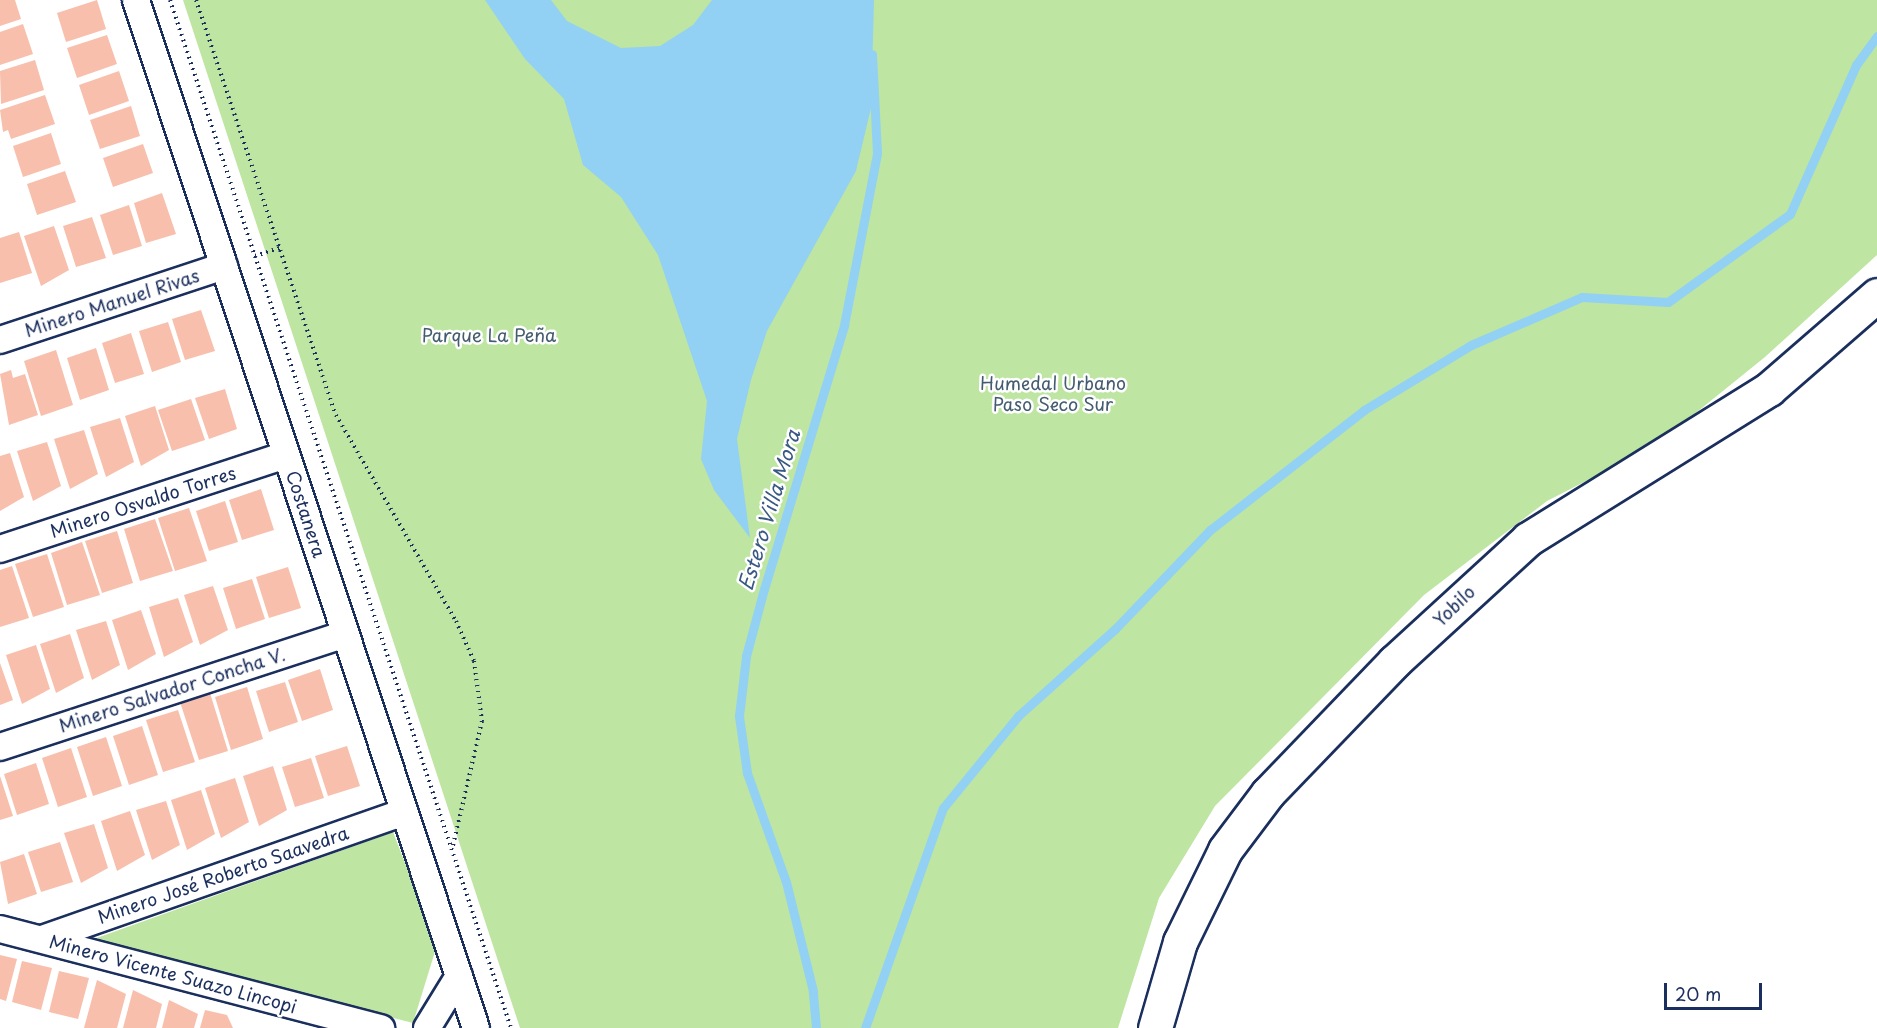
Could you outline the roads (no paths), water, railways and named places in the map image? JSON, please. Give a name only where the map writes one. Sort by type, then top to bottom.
[{"type":"main road","name":"Yobilo","points":[[1155,1028],[1188,921],[1225,850],[1268,793],[1394,662],[1528,539],[1769,389],[1877,295]]},
{"type":"street","name":"Costanera","points":[[136,0],[476,1028]]},
{"type":"street","name":"Minero Manuel Rivas","points":[[0,340],[224,266]]},
{"type":"street","name":"Minero Osvaldo Torres","points":[[0,549],[286,455]]},
{"type":"street","name":"Minero Salvador Concha V.","points":[[0,747],[345,634]]},
{"type":"street","name":"Minero José Roberto Saavedra","points":[[42,939],[404,812]]},
{"type":"street","name":"Minero Vicente Suazo Lincopi","points":[[0,929],[381,1028]]},
{"type":"street","points":[[427,1028],[459,976]]},
{"type":"water","points":[[485,0],[551,0],[567,21],[621,48],[660,46],[693,25],[712,0],[874,0],[871,108],[856,171],[767,331],[751,380],[737,439],[750,538],[714,490],[701,459],[707,401],[658,255],[621,197],[583,165],[564,99],[525,59]]},
{"type":"waterway","points":[[865,1028],[943,808],[1018,716],[1115,629],[1210,530],[1364,410],[1471,345],[1582,297],[1668,302],[1790,214],[1856,65],[1877,36]]},
{"type":"waterway","name":"Estero Villa Mora","points":[[816,1028],[813,991],[786,882],[747,773],[739,716],[746,656],[844,325],[877,153],[872,54]]},
{"type":"park label","name":"Parque La Peña","points":[[489,335]]},
{"type":"park label","name":"Humedal Urbano Paso Seco Sur","points":[[1053,394]]}]
